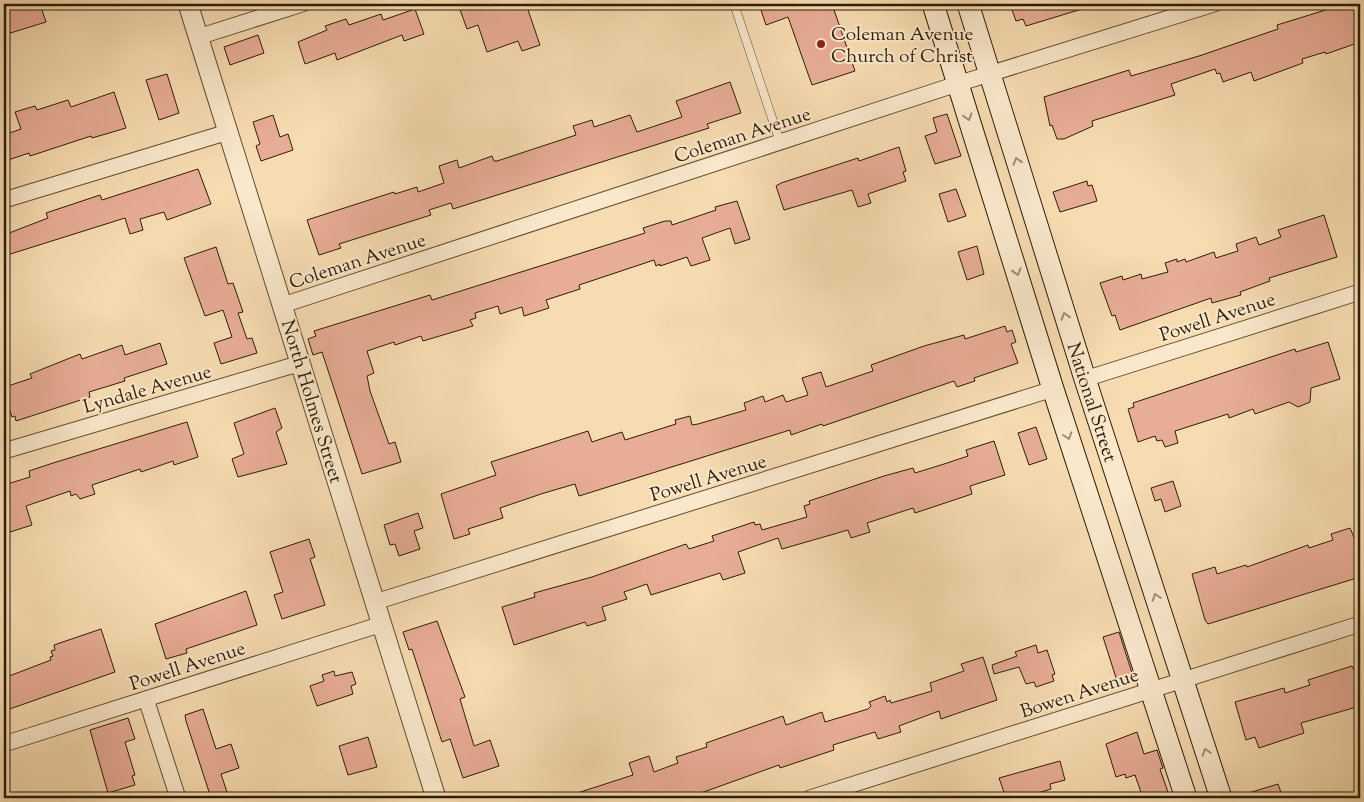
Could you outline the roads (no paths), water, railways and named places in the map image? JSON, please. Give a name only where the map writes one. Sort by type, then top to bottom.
[{"type":"main road","name":"National Street","points":[[933,4],[1053,390],[1186,798]]},
{"type":"main road","name":"National Street","points":[[968,4],[1085,379],[1221,798]]},
{"type":"street","name":"North Holmes Street","points":[[188,4],[436,798]]},
{"type":"street","points":[[198,37],[302,4]]},
{"type":"street","name":"Coleman Avenue","points":[[283,305],[957,84],[1214,4]]},
{"type":"street","points":[[4,200],[228,132]]},
{"type":"street","name":"Powell Avenue","points":[[1085,379],[1360,292]]},
{"type":"street","name":"Lyndale Avenue","points":[[4,451],[301,363]]},
{"type":"street","name":"Powell Avenue","points":[[375,602],[1053,390]]},
{"type":"street","name":"Powell Avenue","points":[[4,744],[382,624]]},
{"type":"street","name":"Bowen Avenue","points":[[810,798],[1360,624]]},
{"type":"street","points":[[146,699],[178,798]]},
{"type":"lane","points":[[734,4],[780,142]]},
{"type":"place","name":"Coleman Avenue Church of Christ","points":[[821,44]]}]
